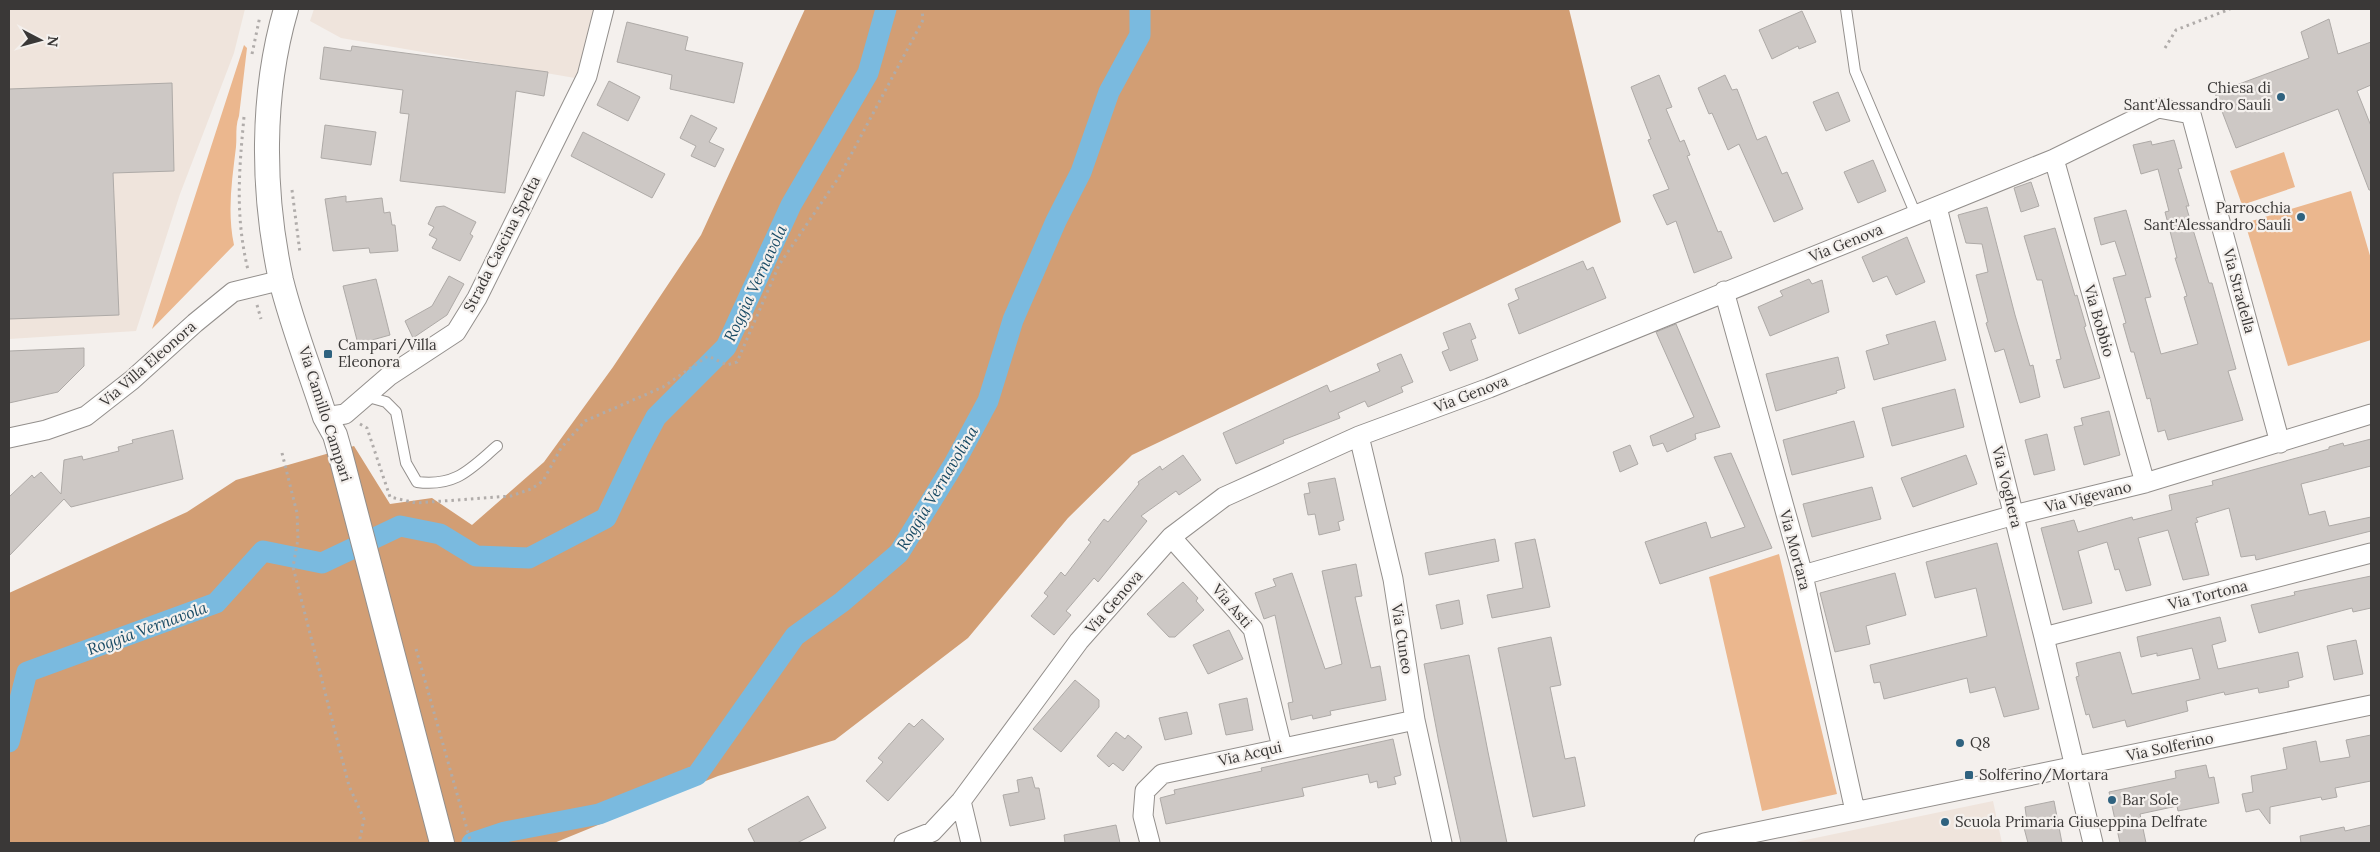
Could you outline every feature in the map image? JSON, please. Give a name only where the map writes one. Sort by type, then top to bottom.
[{"type":"street","name":"Via Camillo Campari","points":[[286,9],[277,41],[268,113],[269,201],[282,280],[335,416],[335,435],[442,843]]},
{"type":"street","name":"Strada Cascina Spelta","points":[[335,416],[365,396],[389,376],[456,332],[477,298],[587,76],[604,9]]},
{"type":"street","name":"Via Genova","points":[[904,843],[932,832],[960,801],[1079,642],[1171,537],[1224,497],[1359,436],[1489,388],[1724,291],[1937,207],[2054,158],[2158,108]]},
{"type":"street","name":"Via Stradella","points":[[2158,108],[2191,114],[2280,443]]},
{"type":"street","name":"Via Bobbio","points":[[2054,158],[2145,482]]},
{"type":"street","name":"Via Voghera","points":[[1937,207],[2076,767],[2093,843]]},
{"type":"street","name":"Via Villa Eleonora","points":[[9,438],[46,430],[86,416],[132,380],[195,322],[233,292],[282,280]]},
{"type":"street","name":"Via Mortara","points":[[1724,291],[1803,575],[1855,811]]},
{"type":"street","name":"Via Vigevano","points":[[1803,575],[2014,515],[2145,482],[2280,443],[2371,414]]},
{"type":"street","name":"Via Cuneo","points":[[1359,436],[1393,579],[1415,720],[1442,843]]},
{"type":"street","name":"Via Asti","points":[[1171,537],[1253,629],[1282,747]]},
{"type":"street","name":"Via Tortona","points":[[2044,637],[2371,554]]},
{"type":"street","name":"Via Solferino","points":[[1704,843],[2371,705]]},
{"type":"street","name":"Via Acqui","points":[[1150,843],[1144,816],[1145,791],[1162,774],[1415,720]]},
{"type":"street","points":[[960,801],[971,843]]},
{"type":"lane","points":[[1846,9],[1854,71],[1916,215]]},
{"type":"lane","points":[[365,396],[386,402],[396,412],[406,463],[417,482],[432,484],[450,481],[464,474],[497,446]]},
{"type":"path","points":[[335,416],[367,428],[390,497],[416,504],[511,496],[531,489],[543,481],[561,448],[585,421],[663,387],[708,356],[727,366],[738,362],[779,266],[843,169],[923,20],[922,9]]},
{"type":"path","points":[[2165,48],[2176,30],[2230,9]]},
{"type":"path","points":[[292,186],[301,260]]},
{"type":"path","points":[[282,453],[297,513],[298,539],[293,567],[349,786],[364,819],[360,843]]},
{"type":"path","points":[[415,646],[470,843]]},
{"type":"shaded area","points":[[9,9],[245,9],[234,53],[180,194],[136,331],[9,339]]},
{"type":"shaded area","points":[[314,9],[594,9],[582,66],[575,78],[341,38],[310,21]]},
{"type":"shaded area","points":[[805,9],[1569,9],[1621,222],[1132,455],[1068,518],[968,638],[835,740],[718,776],[554,843],[9,843],[9,593],[187,512],[236,480],[354,446],[390,504],[432,498],[472,525],[544,462],[613,367],[701,235]]},
{"type":"shaded area","points":[[244,45],[247,48],[231,196],[234,245],[152,329]]},
{"type":"shaded area","points":[[2284,152],[2295,187],[2242,205],[2230,171]]},
{"type":"shaded area","points":[[2351,191],[2371,259],[2371,340],[2288,366],[2245,223]]},
{"type":"shaded area","points":[[1779,554],[1837,794],[1762,811],[1709,577]]},
{"type":"shaded area","name":"Scuola Primaria Giuseppina Delfrate","points":[[1993,801],[2002,843],[1791,843]]},
{"type":"building","points":[[1802,11],[1816,42],[1799,49],[1798,46],[1772,59],[1759,30]]},
{"type":"building","name":"Chiesa di Sant'Alessandro Sauli","points":[[2329,19],[2338,54],[2371,42],[2371,85],[2357,91],[2371,126],[2371,190],[2369,190],[2338,109],[2236,148],[2215,93],[2309,58],[2301,32]]},
{"type":"building","points":[[627,22],[688,37],[685,50],[743,63],[734,103],[670,89],[672,75],[617,62]]},
{"type":"building","points":[[352,46],[548,72],[544,96],[516,91],[505,193],[400,181],[409,114],[400,113],[403,90],[320,79],[324,47],[351,51]]},
{"type":"building","points":[[1659,75],[1672,107],[1666,109],[1680,142],[1684,140],[1690,155],[1687,156],[1718,232],[1721,231],[1732,258],[1694,273],[1676,221],[1667,225],[1653,195],[1669,189],[1648,140],[1651,139],[1631,87]]},
{"type":"building","points":[[1725,75],[1732,90],[1737,89],[1757,140],[1766,136],[1782,174],[1787,172],[1803,209],[1774,222],[1739,144],[1728,150],[1712,113],[1709,114],[1698,88]]},
{"type":"building","points":[[609,81],[640,97],[628,121],[597,105]]},
{"type":"building","points":[[172,83],[174,171],[113,173],[119,315],[9,319],[9,89]]},
{"type":"building","points":[[1838,92],[1850,121],[1826,131],[1813,102]]},
{"type":"building","points":[[691,115],[717,128],[709,142],[724,149],[715,167],[691,156],[696,146],[680,138]]},
{"type":"building","points":[[325,125],[376,132],[371,165],[321,158]]},
{"type":"building","points":[[583,132],[665,174],[652,198],[571,156]]},
{"type":"building","points":[[2174,140],[2182,168],[2178,169],[2189,206],[2186,206],[2209,283],[2212,283],[2236,369],[2228,371],[2243,420],[2168,440],[2165,430],[2158,432],[2150,398],[2147,399],[2134,352],[2131,352],[2123,324],[2126,323],[2113,278],[2126,275],[2115,241],[2101,245],[2094,218],[2126,210],[2151,297],[2145,298],[2161,354],[2198,344],[2184,297],[2187,296],[2175,258],[2177,258],[2165,212],[2169,211],[2158,169],[2141,174],[2133,145],[2151,141],[2152,145]]},
{"type":"building","points":[[1873,160],[1886,191],[1858,203],[1844,172]]},
{"type":"building","points":[[2031,182],[2039,206],[2021,212],[2014,188]]},
{"type":"building","points":[[346,196],[346,202],[382,198],[384,213],[390,212],[392,225],[395,225],[398,251],[370,253],[369,248],[333,251],[325,199]]},
{"type":"building","points":[[444,206],[476,222],[470,234],[473,236],[460,261],[432,248],[437,239],[429,235],[434,227],[428,224],[436,207]]},
{"type":"building","points":[[1987,207],[2015,315],[2030,366],[2033,365],[2040,397],[2020,403],[2004,349],[1995,352],[1986,323],[1988,322],[1976,275],[1988,272],[1982,244],[1966,243],[1958,215]]},
{"type":"building","points":[[2055,228],[2075,296],[2077,295],[2086,326],[2084,327],[2100,378],[2064,388],[2056,360],[2061,359],[2042,280],[2037,280],[2024,236]]},
{"type":"building","points":[[1907,237],[1925,282],[1896,295],[1887,276],[1873,282],[1862,257]]},
{"type":"building","points":[[1583,261],[1587,270],[1593,267],[1606,298],[1519,334],[1508,304],[1519,299],[1515,289]]},
{"type":"building","points":[[449,276],[464,284],[447,315],[413,338],[405,321],[432,306]]},
{"type":"building","points":[[376,279],[390,335],[358,344],[343,286]]},
{"type":"building","points":[[1809,279],[1812,284],[1822,280],[1829,312],[1770,336],[1758,307],[1783,296],[1780,291]]},
{"type":"building","points":[[1935,321],[1946,360],[1874,380],[1866,351],[1889,344],[1886,335]]},
{"type":"building","points":[[1470,323],[1476,338],[1471,340],[1478,360],[1450,371],[1442,352],[1449,349],[1443,333]]},
{"type":"building","points":[[1676,324],[1720,427],[1695,434],[1696,439],[1667,452],[1663,443],[1653,446],[1650,436],[1694,417],[1656,332]]},
{"type":"building","points":[[84,348],[84,366],[58,392],[9,403],[9,351]]},
{"type":"building","points":[[1401,354],[1413,382],[1401,387],[1403,392],[1368,407],[1365,401],[1338,413],[1340,418],[1283,440],[1284,443],[1236,464],[1223,433],[1327,385],[1330,392],[1380,371],[1377,364]]},
{"type":"building","points":[[1838,357],[1845,388],[1836,391],[1837,393],[1776,411],[1766,374]]},
{"type":"building","points":[[1955,389],[1964,427],[1892,446],[1882,408]]},
{"type":"building","points":[[2109,411],[2120,455],[2084,465],[2074,427],[2083,425],[2081,418]]},
{"type":"building","points":[[1854,421],[1864,457],[1792,475],[1783,440]]},
{"type":"building","points":[[173,430],[183,479],[71,507],[64,499],[9,556],[9,497],[32,475],[34,478],[41,472],[61,494],[64,460],[82,456],[83,460],[119,451],[118,447],[133,443],[132,440]]},
{"type":"building","points":[[2047,434],[2055,470],[2034,475],[2025,440]]},
{"type":"building","points":[[2371,439],[2371,466],[2301,484],[2309,515],[2325,511],[2329,526],[2371,517],[2371,531],[2256,560],[2255,555],[2241,557],[2229,508],[2196,518],[2198,522],[2195,523],[2209,575],[2183,580],[2168,530],[2138,538],[2151,585],[2126,591],[2119,569],[2115,570],[2107,542],[2078,551],[2092,603],[2063,610],[2041,528],[2074,520],[2078,532],[2132,517],[2133,520],[2172,510],[2169,495],[2213,485],[2212,481],[2329,449],[2329,447],[2343,443],[2344,446]]},
{"type":"building","points":[[1630,445],[1638,464],[1620,472],[1613,452]]},
{"type":"building","points":[[1731,453],[1772,548],[1660,584],[1645,542],[1706,522],[1711,538],[1745,527],[1714,457]]},
{"type":"building","points":[[1183,455],[1201,480],[1179,495],[1176,491],[1141,516],[1147,521],[1098,582],[1094,578],[1066,611],[1071,615],[1054,635],[1031,616],[1048,596],[1044,593],[1061,572],[1065,576],[1091,542],[1088,540],[1104,519],[1108,522],[1139,484],[1138,482],[1160,466],[1162,470]]},
{"type":"building","points":[[1966,455],[1977,484],[1913,507],[1901,478]]},
{"type":"building","points":[[1335,478],[1344,520],[1338,522],[1340,530],[1319,535],[1315,514],[1308,515],[1304,494],[1310,493],[1308,483]]},
{"type":"building","points":[[1872,487],[1881,519],[1812,537],[1803,504]]},
{"type":"building","points":[[1495,539],[1499,561],[1429,575],[1425,553]]},
{"type":"building","points":[[1535,539],[1550,607],[1492,618],[1487,595],[1523,588],[1515,543]]},
{"type":"building","points":[[1997,543],[2039,709],[2004,717],[1995,687],[1970,693],[1967,678],[1884,699],[1880,682],[1874,683],[1870,665],[1987,636],[1976,588],[1935,598],[1926,562]]},
{"type":"building","points":[[1356,564],[1362,596],[1355,597],[1371,668],[1380,666],[1386,700],[1330,711],[1331,715],[1313,719],[1312,715],[1291,720],[1288,703],[1293,702],[1275,615],[1264,619],[1255,593],[1276,586],[1273,579],[1292,573],[1325,669],[1342,664],[1322,571]]},
{"type":"building","points":[[1895,573],[1906,615],[1866,626],[1870,644],[1835,652],[1820,593]]},
{"type":"building","points":[[2371,576],[2371,608],[2353,612],[2352,608],[2259,633],[2251,605],[2295,595],[2294,592]]},
{"type":"building","points":[[1183,582],[1198,598],[1196,601],[1204,610],[1175,637],[1169,637],[1147,614]]},
{"type":"building","points":[[1459,600],[1463,624],[1441,629],[1436,605]]},
{"type":"building","points":[[2220,617],[2226,641],[2212,645],[2218,669],[2298,652],[2303,677],[2288,681],[2289,687],[2259,693],[2258,688],[2225,695],[2224,692],[2186,701],[2188,711],[2127,727],[2125,720],[2093,728],[2089,714],[2086,715],[2082,700],[2076,677],[2079,676],[2076,663],[2120,652],[2132,694],[2200,679],[2192,648],[2157,656],[2157,653],[2141,657],[2137,637]]},
{"type":"building","points":[[1229,630],[1243,659],[1208,674],[1193,645]]},
{"type":"building","points":[[1551,637],[1561,685],[1550,687],[1565,759],[1575,757],[1585,806],[1533,817],[1498,648]]},
{"type":"building","points":[[2356,640],[2363,674],[2334,680],[2327,646]]},
{"type":"building","points":[[1469,655],[1507,843],[1461,843],[1439,743],[1424,664]]},
{"type":"building","points":[[1075,680],[1099,700],[1099,707],[1061,752],[1033,729]]},
{"type":"building","points":[[1247,698],[1253,730],[1226,735],[1219,704]]},
{"type":"building","points":[[1187,712],[1192,734],[1165,740],[1159,718]]},
{"type":"building","points":[[922,719],[944,739],[888,801],[866,781],[883,762],[878,758],[909,723],[914,727]]},
{"type":"building","points":[[1116,732],[1125,739],[1128,735],[1142,747],[1123,771],[1113,763],[1109,767],[1097,756]]},
{"type":"building","points":[[2371,735],[2371,781],[2335,788],[2337,797],[2322,800],[2321,797],[2270,807],[2270,824],[2259,809],[2246,812],[2242,794],[2253,792],[2251,776],[2287,769],[2283,748],[2316,741],[2320,762],[2350,757],[2346,740]]},
{"type":"building","points":[[1393,739],[1401,775],[1394,777],[1396,784],[1378,788],[1377,781],[1370,783],[1368,774],[1302,788],[1304,796],[1166,824],[1160,798],[1175,794],[1174,790],[1262,771],[1261,768]]},
{"type":"building","points":[[2206,765],[2209,778],[2214,777],[2219,803],[2178,811],[2177,806],[2140,814],[2146,843],[2120,843],[2109,792],[2176,778],[2175,771]]},
{"type":"building","points":[[1032,777],[1035,788],[1039,788],[1045,819],[1010,826],[1003,795],[1019,792],[1017,780]]},
{"type":"building","points":[[808,796],[826,828],[797,843],[755,843],[748,829]]},
{"type":"building","points":[[2054,801],[2062,843],[2028,843],[2023,824],[2027,822],[2025,807]]},
{"type":"building","points":[[1116,825],[1120,843],[1065,843],[1064,835]]},
{"type":"building","points":[[2371,825],[2371,843],[2301,843],[2300,836],[2344,827],[2345,831]]},
{"type":"waterway","name":"Roggia Vernavola","points":[[9,742],[27,672],[216,603],[263,551],[322,563],[400,526],[440,534],[476,556],[529,558],[606,518],[656,417],[726,347],[791,205],[868,73],[886,9]]},
{"type":"waterway","name":"Roggia Vernavolina","points":[[472,843],[505,832],[599,814],[697,775],[795,636],[842,602],[899,553],[954,464],[988,401],[1013,320],[1056,221],[1081,172],[1109,92],[1140,35],[1140,9]]},
{"type":"place","name":"Chiesa di Sant'Alessandro Sauli","points":[[2281,97]]},
{"type":"place","name":"Parrocchia Sant'Alessandro Sauli","points":[[2301,217]]},
{"type":"place","name":"Campari/Villa Eleonora","points":[[328,354]]},
{"type":"place","name":"Q8","points":[[1960,743]]},
{"type":"place","name":"Solferino/Mortara","points":[[1969,775]]},
{"type":"place","name":"Bar Sole","points":[[2112,800]]},
{"type":"place","name":"Scuola Primaria Giuseppina Delfrate","points":[[1945,822]]}]
